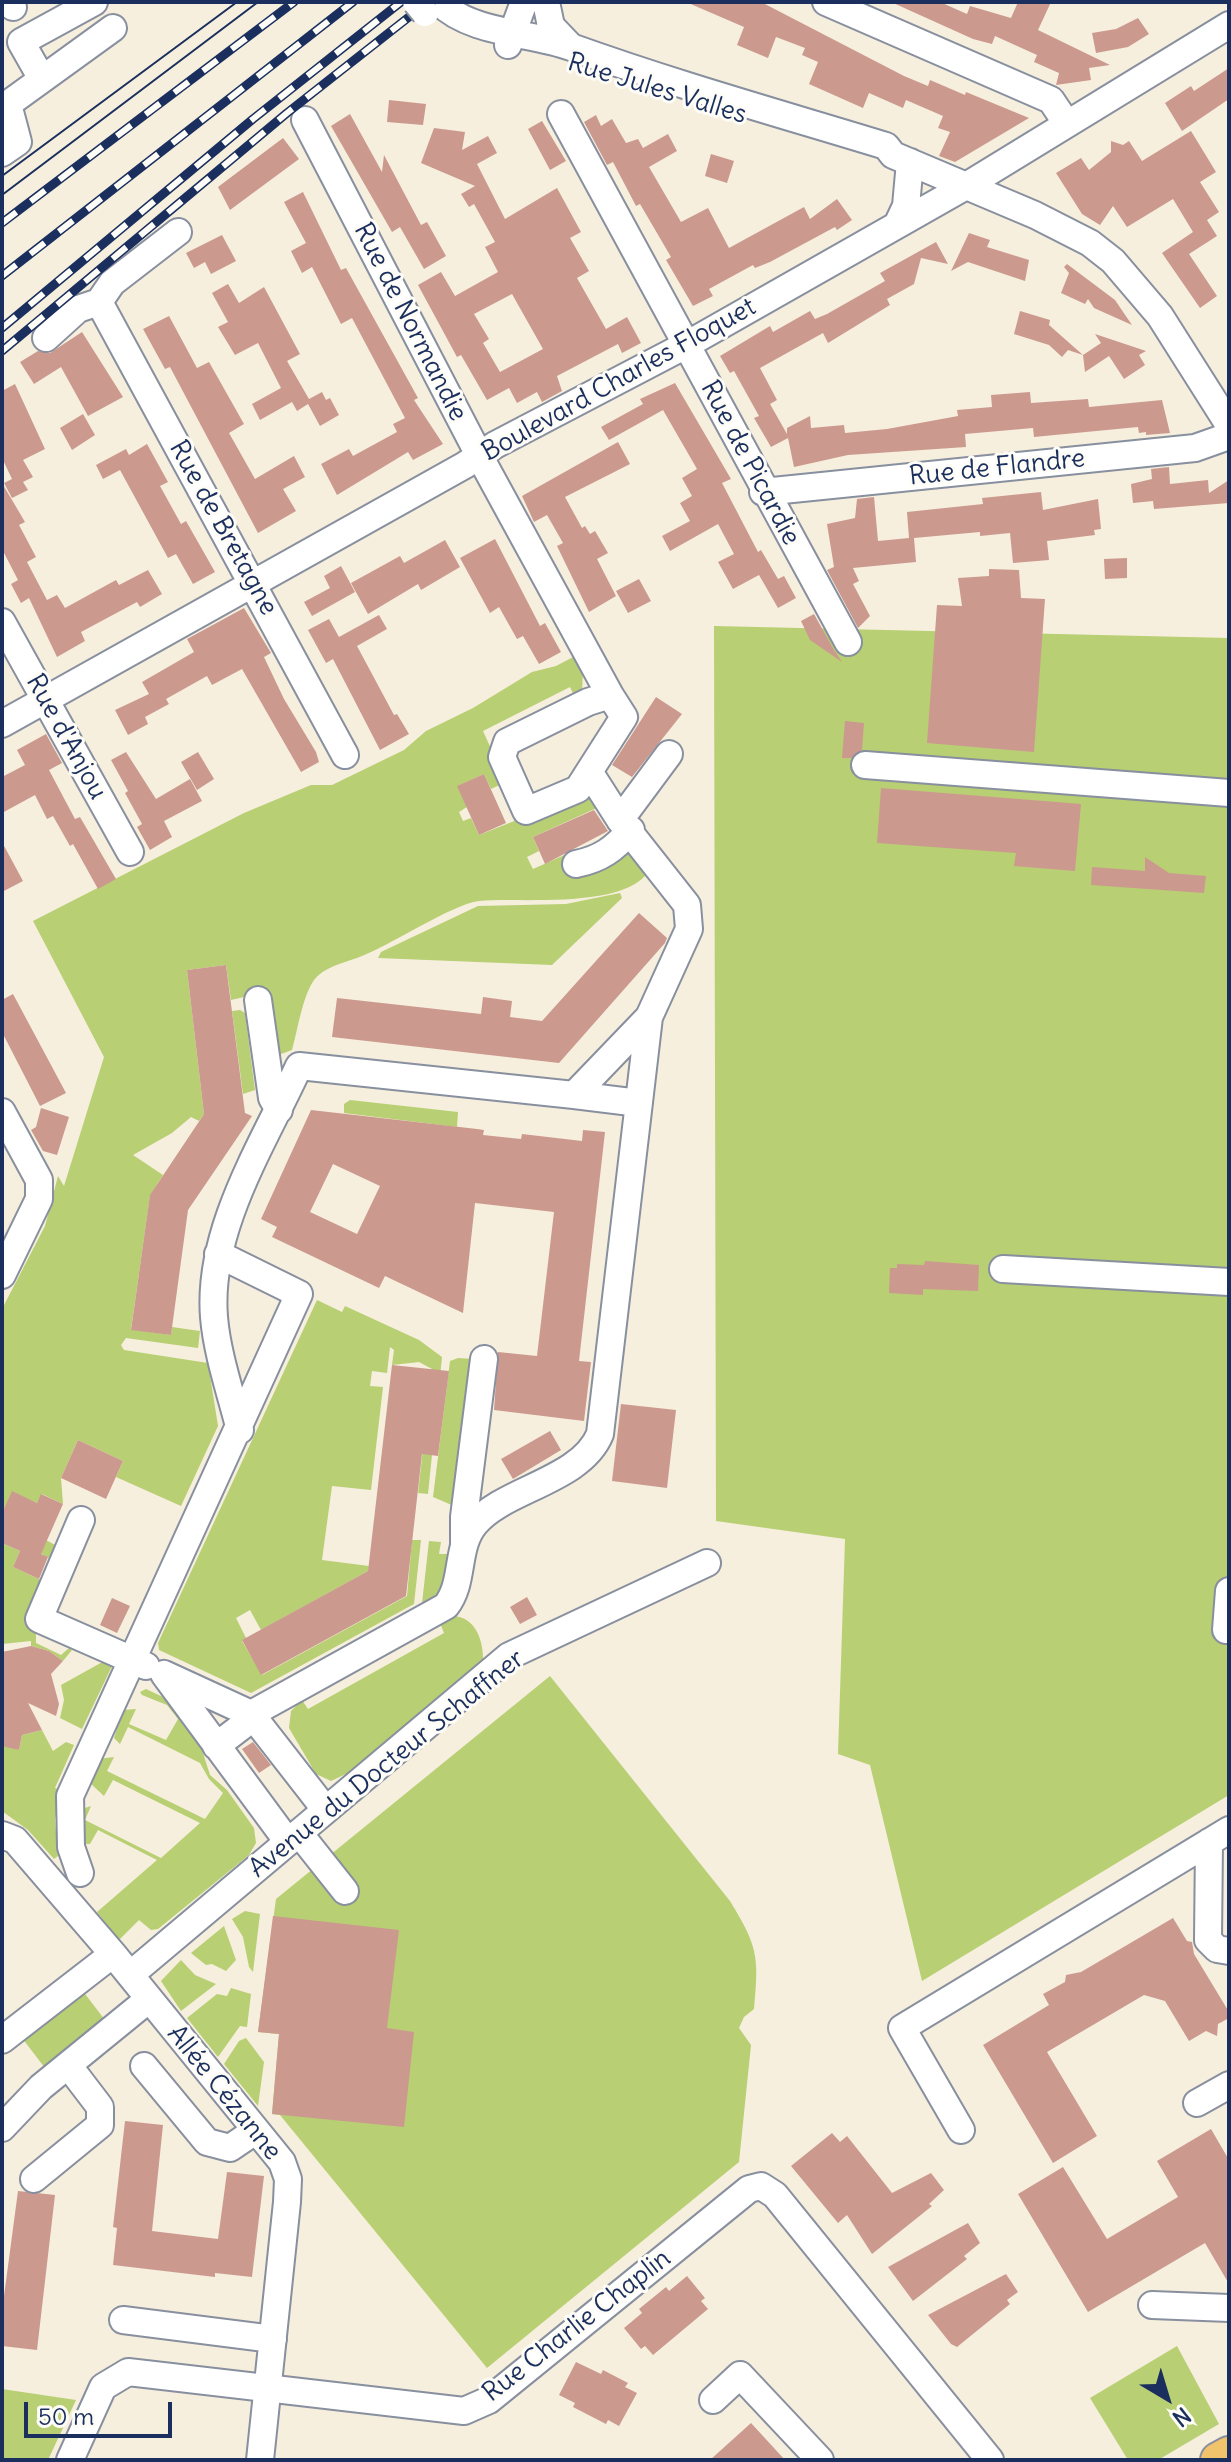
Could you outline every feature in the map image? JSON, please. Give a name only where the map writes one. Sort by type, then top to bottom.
[{"type":"main road","points":[[1218,2460],[1229,2454]]},
{"type":"street","points":[[42,79],[21,42],[94,2]]},
{"type":"street","points":[[510,39],[524,2]]},
{"type":"street","points":[[546,2],[551,26],[571,47]]},
{"type":"street","points":[[826,2],[1051,100],[1067,124]]},
{"type":"street","name":"Rue Jules Valles","points":[[430,5],[452,30],[571,47],[886,146],[902,158],[1090,243],[1113,261],[1160,316],[1229,425]]},
{"type":"street","name":"Boulevard Charles Floquet","points":[[2,724],[252,581],[480,457],[495,445],[688,344],[966,186],[1229,25]]},
{"type":"street","points":[[2,153],[18,142],[8,104],[113,28]]},
{"type":"street","name":"Rue Jules Valles","points":[[510,39],[882,155],[902,158]]},
{"type":"street","name":"Rue de Picardie","points":[[561,114],[688,344],[763,492],[848,642]]},
{"type":"street","name":"Rue de Normandie","points":[[305,120],[480,457],[624,717],[590,773]]},
{"type":"street","points":[[898,223],[906,206],[902,158]]},
{"type":"street","points":[[46,338],[78,309],[99,302],[112,283],[178,232]]},
{"type":"street","name":"Rue de Bretagne","points":[[99,302],[345,755]]},
{"type":"street","name":"Rue de Flandre","points":[[763,492],[1195,448],[1229,436]]},
{"type":"street","name":"Rue d'Anjou","points":[[2,622],[130,852]]},
{"type":"street","points":[[464,1547],[475,1524],[483,1517],[583,1459],[600,1434],[649,1017],[689,929],[687,905],[625,825],[590,773],[578,789],[526,811],[502,757],[507,742],[588,702],[610,695]]},
{"type":"street","points":[[576,864],[596,860],[614,849],[625,825],[669,754]]},
{"type":"street","points":[[865,765],[1229,793]]},
{"type":"street","points":[[258,1000],[272,1098],[279,1110]]},
{"type":"street","points":[[574,1095],[649,1017]]},
{"type":"street","points":[[240,1430],[214,1317],[218,1254],[229,1219],[299,1066],[639,1103]]},
{"type":"street","points":[[2,1112],[39,1180],[39,1199],[2,1275]]},
{"type":"street","points":[[80,1873],[71,1847],[70,1796],[240,1430],[299,1294],[218,1254]]},
{"type":"street","points":[[1003,1269],[1229,1282]]},
{"type":"street","points":[[216,1746],[241,1727],[251,1714],[446,1606],[457,1590],[464,1547],[464,1517],[484,1359]]},
{"type":"street","points":[[81,1520],[39,1619],[251,1714],[325,1809]]},
{"type":"street","name":"Avenue du Docteur Schaffner","points":[[130,1975],[509,1656],[707,1563]]},
{"type":"street","points":[[1229,1591],[1226,1630],[1229,1630]]},
{"type":"street","points":[[164,1674],[216,1746],[293,1837],[345,1891]]},
{"type":"street","name":"Allée Cézanne","points":[[2,1835],[15,1840],[113,1954],[282,2162],[288,2179],[260,2460]]},
{"type":"street","points":[[1219,1836],[1218,1911],[1208,1940],[1217,1949],[1229,1951]]},
{"type":"street","points":[[961,2130],[902,2028],[1219,1836]]},
{"type":"street","points":[[2,2040],[113,1954]]},
{"type":"street","points":[[2,2128],[68,2065],[149,1999]]},
{"type":"street","points":[[34,2179],[100,2125],[100,2107],[68,2065]]},
{"type":"street","points":[[144,2066],[207,2142],[230,2148],[255,2131]]},
{"type":"street","points":[[1197,2103],[1229,2085]]},
{"type":"street","name":"Rue Charlie Chaplin","points":[[70,2460],[103,2387],[128,2372],[464,2411],[489,2400],[749,2189],[761,2186],[785,2207],[990,2460]]},
{"type":"street","points":[[1152,2305],[1229,2308]]},
{"type":"street","points":[[123,2320],[273,2339]]},
{"type":"street","points":[[713,2400],[740,2375],[820,2460]]},
{"type":"green space","points":[[714,626],[1229,638],[1229,1795],[922,1981],[870,1765],[838,1754],[845,1539],[716,1521]]},
{"type":"green space","points":[[577,655],[583,668],[582,694],[576,700],[570,687],[483,731],[506,782],[491,789],[484,774],[458,786],[467,807],[459,812],[463,821],[471,818],[479,835],[590,791],[614,832],[611,834],[599,807],[533,837],[539,851],[527,857],[533,869],[569,853],[583,873],[626,848],[649,871],[636,883],[595,897],[467,904],[370,953],[328,969],[310,987],[292,1050],[273,1057],[266,992],[231,1000],[226,965],[187,970],[204,1114],[199,1121],[191,1117],[172,1133],[133,1155],[163,1175],[150,1196],[131,1329],[171,1335],[172,1327],[200,1331],[198,1348],[126,1338],[121,1345],[124,1350],[208,1363],[218,1426],[181,1506],[116,1477],[123,1461],[78,1440],[61,1478],[63,1504],[42,1494],[37,1503],[12,1492],[2,1513],[2,1309],[45,1226],[58,1176],[64,1186],[104,1057],[33,921],[244,813],[311,785],[332,785],[404,750],[426,731],[473,708],[532,672],[556,666]]},
{"type":"green space","points":[[620,893],[622,898],[552,965],[378,958],[381,952],[478,906],[566,904]]},
{"type":"green space","points":[[232,1011],[245,1013],[255,1090],[243,1094]]},
{"type":"green space","points":[[350,1100],[458,1112],[457,1127],[344,1113],[344,1104]]},
{"type":"green space","points":[[317,1300],[342,1312],[345,1306],[419,1340],[442,1357],[428,1494],[418,1493],[432,1369],[419,1362],[392,1365],[394,1350],[390,1347],[387,1373],[372,1371],[370,1386],[383,1387],[371,1490],[332,1486],[322,1560],[369,1566],[368,1571],[261,1630],[250,1610],[236,1618],[246,1638],[242,1641],[262,1675],[407,1596],[412,1540],[421,1540],[414,1604],[251,1693],[159,1650],[158,1643]]},
{"type":"green space","points":[[474,1359],[454,1506],[433,1497],[450,1361]]},
{"type":"green space","points":[[42,1538],[61,1548],[27,1616],[28,1629],[36,1631],[36,1643],[61,1655],[69,1648],[72,1650],[63,1661],[49,1651],[31,1646],[31,1641],[2,1644],[2,1543],[20,1551],[13,1567],[41,1580],[51,1559],[36,1551]]},
{"type":"green space","points":[[429,1541],[441,1542],[439,1554],[452,1554],[446,1589],[421,1612]]},
{"type":"green space","points":[[452,1616],[473,1625],[482,1646],[483,1662],[354,1776],[350,1772],[331,1781],[316,1774],[289,1728],[291,1711],[302,1700],[308,1709],[444,1633],[440,1623]]},
{"type":"green space","points":[[106,1660],[114,1662],[82,1729],[60,1718],[64,1700],[61,1685]]},
{"type":"green space","points":[[550,1676],[730,1901],[739,1917],[751,1941],[756,1964],[754,2009],[744,2017],[739,2028],[751,2045],[739,2162],[487,2368],[280,2115],[272,2114],[279,2034],[258,2032],[276,1899]]},
{"type":"green space","points":[[146,1689],[165,1698],[202,1750],[210,1775],[227,1790],[254,1828],[256,1843],[249,1855],[158,1929],[151,1930],[139,1920],[119,1940],[97,1912],[157,1860],[98,1830],[90,1844],[82,1844],[79,1810],[91,1806],[85,1820],[161,1858],[200,1823],[113,1780],[104,1796],[90,1783],[98,1759],[114,1757],[107,1771],[205,1819],[223,1793],[209,1779],[200,1763],[128,1727],[120,1744],[114,1738],[123,1710],[136,1709],[129,1724],[166,1740],[178,1719],[167,1705],[142,1695],[140,1692]]},
{"type":"green space","points":[[42,1730],[53,1751],[66,1742],[74,1745],[55,1788],[60,1790],[55,1820],[58,1856],[54,1859],[28,1830],[2,1811],[2,1744],[19,1750],[22,1735]]},
{"type":"green space","points":[[245,1911],[260,1914],[253,1972],[249,1967],[243,1937],[232,1919]]},
{"type":"green space","points":[[224,1926],[236,1960],[226,1971],[212,1964],[206,1965],[191,1953]]},
{"type":"green space","points":[[181,1960],[195,1975],[216,1984],[181,2011],[161,1981]]},
{"type":"green space","points":[[231,1988],[251,1994],[247,2027],[240,2026],[218,2057],[187,2018],[217,1994],[227,1996]]},
{"type":"green space","points":[[82,1990],[105,2020],[45,2068],[22,2038]]},
{"type":"green space","points":[[246,2038],[264,2062],[258,2106],[224,2064],[239,2041]]},
{"type":"green space","points":[[1177,2346],[1219,2424],[1158,2460],[1128,2460],[1090,2398]]},
{"type":"green space","points":[[2,2389],[76,2400],[48,2460],[2,2460]]},
{"type":"building","points":[[686,2],[761,2],[904,76],[928,86],[930,80],[965,95],[966,92],[1029,118],[955,162],[939,156],[950,132],[938,128],[943,116],[906,100],[903,108],[869,93],[863,108],[809,84],[818,62],[802,55],[805,48],[776,37],[768,58],[737,45],[744,27]]},
{"type":"building","points":[[891,2],[940,2],[967,14],[970,6],[1011,18],[1018,2],[1051,2],[1038,30],[1110,65],[1089,68],[1091,80],[1056,85],[1059,73],[1034,62],[1037,55],[995,36],[992,44],[973,39]]},
{"type":"building","points":[[1138,18],[1149,34],[1128,47],[1096,53],[1092,33],[1116,29]]},
{"type":"building","points":[[1229,68],[1229,99],[1182,131],[1165,103],[1191,86],[1194,91]]},
{"type":"building","points":[[389,100],[426,104],[423,125],[387,122]]},
{"type":"building","points":[[350,114],[382,172],[384,155],[421,225],[427,222],[446,256],[424,269],[400,227],[392,232],[331,126]]},
{"type":"building","points":[[596,115],[601,126],[612,119],[626,143],[638,139],[643,148],[668,134],[677,151],[649,167],[681,222],[708,208],[729,248],[804,207],[810,219],[837,199],[852,220],[770,262],[755,268],[753,265],[709,289],[713,296],[693,306],[666,260],[671,257],[640,204],[636,206],[613,162],[607,165],[584,122]]},
{"type":"building","points":[[542,121],[566,161],[550,170],[528,129]]},
{"type":"building","points":[[434,128],[465,132],[462,150],[488,136],[497,153],[477,164],[505,219],[557,188],[581,232],[570,238],[589,271],[577,278],[606,329],[627,317],[641,343],[622,353],[618,344],[557,376],[562,391],[542,402],[537,392],[517,403],[509,388],[487,400],[461,355],[457,357],[418,285],[441,272],[455,296],[498,272],[485,247],[495,242],[474,204],[469,207],[461,194],[475,186],[421,163]],"holes":[[[512,294],[543,349],[500,372],[483,343],[489,339],[474,314]]]},
{"type":"building","points":[[1191,131],[1216,172],[1200,182],[1219,212],[1207,220],[1217,236],[1189,254],[1217,296],[1200,308],[1162,253],[1193,232],[1173,199],[1127,227],[1113,206],[1100,225],[1082,214],[1056,173],[1081,158],[1089,170],[1111,152],[1111,141],[1123,145],[1129,141],[1142,161]]},
{"type":"building","points":[[283,138],[299,159],[230,210],[218,187]]},
{"type":"building","points":[[711,154],[734,161],[727,183],[705,176]]},
{"type":"building","points":[[303,192],[341,270],[346,268],[418,398],[414,400],[443,444],[413,460],[408,452],[337,495],[321,464],[349,449],[353,456],[397,432],[393,424],[405,418],[352,318],[341,324],[312,267],[302,273],[291,251],[306,243],[284,202]]},
{"type":"building","points":[[969,233],[990,240],[987,247],[1029,260],[1025,281],[968,262],[951,271]]},
{"type":"building","points":[[222,235],[236,261],[211,274],[205,262],[194,268],[186,253]]},
{"type":"building","points":[[936,242],[948,264],[921,258],[914,284],[887,299],[890,305],[828,343],[823,333],[760,368],[777,400],[770,404],[787,434],[787,428],[810,416],[811,428],[844,425],[845,433],[887,429],[958,416],[957,410],[992,407],[991,395],[1030,392],[1031,403],[1088,399],[1089,407],[1162,400],[1170,433],[1146,435],[1146,432],[1139,433],[1138,427],[1034,437],[1033,428],[965,434],[966,447],[848,455],[794,467],[788,438],[771,447],[754,418],[759,416],[734,371],[730,373],[720,356],[770,326],[773,332],[810,311],[815,319],[827,314],[885,281],[880,273]]},
{"type":"building","points":[[1067,264],[1115,300],[1132,325],[1094,308],[1088,299],[1085,304],[1061,293],[1069,273],[1064,267]]},
{"type":"building","points":[[228,284],[239,303],[264,287],[300,354],[287,361],[309,399],[322,392],[326,400],[330,398],[339,415],[320,426],[308,404],[297,411],[292,402],[260,420],[252,404],[281,388],[258,343],[235,355],[218,327],[228,322],[212,293]]},
{"type":"building","points":[[1020,311],[1050,320],[1049,325],[1083,355],[1068,350],[1062,357],[1049,345],[1014,334]]},
{"type":"building","points":[[169,316],[197,368],[209,362],[244,424],[229,433],[255,479],[294,456],[305,477],[283,489],[296,511],[258,533],[170,367],[165,369],[143,329]]},
{"type":"building","points":[[82,332],[123,397],[88,416],[61,367],[34,384],[20,362],[38,351],[50,353]]},
{"type":"building","points":[[1095,334],[1146,351],[1139,355],[1145,365],[1124,379],[1109,356],[1085,372],[1083,355],[1101,343]]},
{"type":"building","points":[[675,383],[731,479],[722,483],[758,552],[761,550],[778,579],[784,576],[796,598],[778,608],[759,575],[733,589],[718,562],[734,554],[718,524],[670,551],[662,536],[690,521],[680,503],[692,496],[682,478],[697,469],[663,410],[609,440],[601,427],[643,404],[640,399]]},
{"type":"building","points":[[15,384],[45,449],[23,460],[33,477],[23,482],[28,490],[12,498],[4,483],[12,479],[2,458],[2,391]]},
{"type":"building","points":[[83,414],[95,435],[72,450],[60,428]]},
{"type":"building","points":[[618,442],[630,464],[565,497],[582,528],[585,526],[590,534],[595,531],[608,553],[597,559],[616,596],[589,612],[557,546],[563,543],[547,515],[534,522],[522,496]]},
{"type":"building","points":[[147,444],[168,482],[160,486],[181,524],[186,521],[215,572],[193,584],[176,554],[168,558],[120,470],[103,479],[96,465],[126,449],[129,455]]},
{"type":"building","points":[[1169,467],[1170,484],[1208,480],[1209,493],[1229,480],[1229,503],[1154,509],[1153,501],[1133,503],[1131,484],[1152,479],[1151,469]]},
{"type":"building","points":[[2,483],[25,522],[19,525],[36,557],[27,562],[47,600],[57,595],[65,608],[116,580],[119,585],[148,570],[162,594],[140,607],[137,602],[81,632],[85,641],[57,657],[29,598],[21,603],[11,584],[18,580],[2,549]]},
{"type":"building","points":[[1041,492],[1043,510],[1098,499],[1101,529],[1094,530],[1095,535],[1047,541],[1049,560],[1013,563],[1010,533],[980,536],[980,532],[914,538],[916,562],[853,568],[859,581],[853,584],[870,616],[858,628],[827,570],[834,567],[827,524],[855,518],[857,499],[874,497],[878,541],[909,538],[907,512],[983,504],[982,498]]},
{"type":"building","points":[[495,539],[540,626],[545,623],[561,652],[539,664],[523,636],[517,639],[499,607],[490,613],[460,558]]},
{"type":"building","points":[[445,540],[460,567],[421,590],[418,584],[368,614],[351,583],[400,556],[404,563]]},
{"type":"building","points":[[1127,558],[1127,578],[1105,579],[1104,559]]},
{"type":"building","points":[[341,566],[355,592],[312,616],[304,602],[330,588],[324,576]]},
{"type":"building","points":[[989,569],[1019,570],[1021,598],[1045,599],[1034,752],[927,743],[937,605],[962,606],[958,578],[989,576]]},
{"type":"building","points":[[639,579],[651,601],[628,613],[616,591]]},
{"type":"building","points":[[244,608],[271,653],[264,657],[284,699],[316,752],[319,762],[301,772],[242,669],[212,685],[207,676],[166,699],[169,704],[145,717],[148,724],[128,735],[115,710],[149,694],[142,682],[194,652],[187,639]]},
{"type":"building","points":[[814,614],[842,662],[810,640],[801,621]]},
{"type":"building","points":[[379,615],[387,629],[357,646],[394,715],[397,714],[409,734],[380,750],[333,659],[326,663],[308,630],[329,619],[339,637]]},
{"type":"building","points":[[656,697],[682,714],[632,777],[612,765]]},
{"type":"building","points":[[845,721],[864,723],[862,750],[851,758],[842,758]]},
{"type":"building","points":[[46,734],[62,763],[49,770],[75,819],[80,817],[116,879],[98,889],[73,844],[70,846],[53,816],[47,819],[35,795],[2,813],[2,777],[25,765],[17,750]]},
{"type":"building","points":[[126,752],[156,799],[190,779],[202,801],[164,821],[172,837],[150,850],[137,827],[142,824],[125,793],[128,791],[111,760]]},
{"type":"building","points":[[198,752],[214,779],[197,790],[181,762]]},
{"type":"building","points":[[484,774],[506,823],[479,835],[457,786]]},
{"type":"building","points":[[881,788],[1081,804],[1075,871],[1014,866],[1016,853],[877,843]]},
{"type":"building","points":[[594,810],[608,831],[545,864],[533,837]]},
{"type":"building","points":[[2,842],[23,881],[2,892]]},
{"type":"building","points":[[1145,857],[1169,873],[1206,876],[1204,893],[1091,885],[1092,867],[1145,871]]},
{"type":"building","points":[[639,913],[667,938],[665,943],[559,1063],[332,1037],[337,998],[481,1014],[483,997],[512,1001],[510,1017],[542,1021]]},
{"type":"building","points":[[226,965],[245,1113],[252,1116],[188,1210],[171,1335],[131,1330],[150,1195],[204,1114],[187,970]]},
{"type":"building","points":[[13,994],[66,1093],[40,1106],[2,1032],[2,1000]]},
{"type":"building","points":[[41,1108],[69,1117],[57,1155],[43,1151],[31,1130],[36,1127]]},
{"type":"building","points":[[311,1110],[477,1129],[484,1130],[483,1135],[521,1139],[522,1134],[582,1141],[583,1130],[605,1132],[579,1361],[591,1362],[584,1421],[494,1410],[498,1352],[537,1356],[554,1212],[475,1203],[463,1313],[385,1276],[379,1288],[272,1237],[277,1227],[261,1219]],"holes":[[[333,1164],[380,1186],[357,1234],[310,1212]]]},
{"type":"building","points":[[925,1261],[979,1265],[978,1291],[923,1289],[923,1295],[889,1293],[890,1268],[897,1268],[897,1264],[924,1265]]},
{"type":"building","points":[[392,1365],[449,1371],[438,1456],[422,1454],[406,1596],[261,1675],[242,1640],[368,1571]]},
{"type":"building","points":[[621,1404],[676,1410],[667,1488],[612,1481]]},
{"type":"building","points":[[550,1431],[561,1450],[513,1479],[501,1459]]},
{"type":"building","points":[[78,1440],[123,1461],[106,1499],[61,1478]]},
{"type":"building","points":[[12,1491],[37,1503],[41,1494],[63,1504],[41,1554],[48,1557],[39,1579],[13,1567],[20,1551],[2,1543],[2,1513]]},
{"type":"building","points":[[527,1597],[537,1615],[520,1624],[510,1607]]},
{"type":"building","points":[[112,1598],[130,1606],[117,1633],[100,1625]]},
{"type":"building","points":[[31,1646],[49,1651],[63,1661],[51,1674],[59,1704],[56,1716],[28,1703],[42,1730],[22,1735],[19,1750],[2,1746],[2,1652]]},
{"type":"building","points":[[253,1742],[271,1765],[259,1773],[242,1749]]},
{"type":"building","points":[[273,1916],[399,1930],[387,2028],[414,2032],[404,2127],[272,2114],[279,2034],[258,2032]]},
{"type":"building","points":[[1173,1918],[1187,1941],[1192,1942],[1194,1954],[1229,2012],[1229,2018],[1218,2024],[1217,2036],[1206,2031],[1189,2041],[1165,2001],[1144,1995],[1047,2052],[1097,2136],[1053,2163],[983,2045],[1049,2005],[1043,1994],[1065,1982],[1066,1975],[1081,1972]]},
{"type":"building","points":[[125,2121],[163,2125],[152,2231],[218,2239],[227,2172],[264,2176],[252,2277],[215,2273],[215,2277],[113,2265],[117,2228],[113,2227]]},
{"type":"building","points":[[1211,2129],[1229,2160],[1229,2284],[1205,2243],[1088,2312],[1018,2194],[1063,2167],[1107,2239],[1178,2197],[1157,2161]]},
{"type":"building","points":[[832,2133],[840,2142],[847,2136],[892,2193],[931,2173],[944,2190],[929,2204],[932,2206],[872,2254],[847,2215],[838,2223],[791,2166]]},
{"type":"building","points":[[18,2191],[55,2195],[37,2350],[2,2346],[2,2311]]},
{"type":"building","points":[[968,2223],[980,2243],[964,2256],[967,2259],[913,2301],[888,2267]]},
{"type":"building","points":[[1006,2274],[1018,2292],[1007,2300],[1010,2304],[957,2347],[951,2344],[928,2315]]},
{"type":"building","points":[[687,2276],[705,2298],[701,2301],[708,2309],[653,2355],[645,2346],[641,2349],[624,2328],[642,2313],[639,2309],[666,2287],[669,2291]]},
{"type":"building","points":[[576,2362],[601,2374],[603,2370],[628,2383],[625,2387],[637,2393],[619,2426],[608,2420],[606,2424],[573,2407],[575,2403],[559,2395]]},
{"type":"building","points":[[751,2423],[785,2460],[710,2460]]},
{"type":"tram line","points":[[2,176],[237,2]]},
{"type":"tram line","points":[[2,195],[258,2]]},
{"type":"railway","points":[[2,223],[294,2]]},
{"type":"railway","points":[[2,276],[353,2]]},
{"type":"railway","points":[[2,328],[253,119],[401,2]]},
{"type":"railway","points":[[2,351],[287,113],[428,2]]}]
